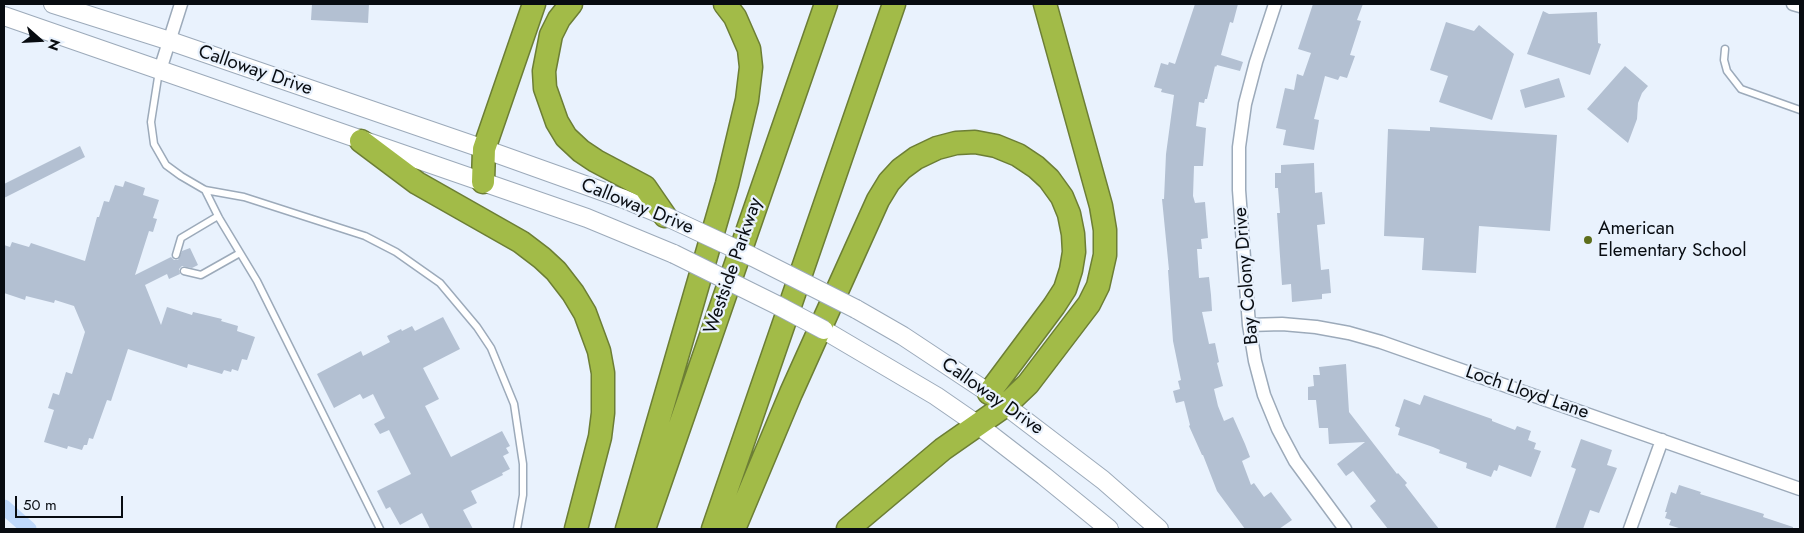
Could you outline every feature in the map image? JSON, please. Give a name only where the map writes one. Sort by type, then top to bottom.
[{"type":"highway","points":[[483,182],[484,149],[534,4]]},
{"type":"highway","points":[[571,4],[559,20],[552,35],[544,71],[545,88],[558,122],[566,137],[581,151],[645,187],[665,216]]},
{"type":"highway","points":[[627,529],[727,184],[748,91],[751,67],[749,49],[735,17],[725,4]]},
{"type":"highway","name":"Westside Parkway","points":[[644,529],[826,4]]},
{"type":"highway","points":[[713,529],[894,4]]},
{"type":"highway","points":[[997,399],[1028,384],[1089,304],[1098,286],[1106,255],[1105,230],[1101,206],[1045,4]]},
{"type":"highway","points":[[361,141],[417,183],[521,242],[542,258],[556,271],[585,313],[599,351],[603,373],[603,412],[600,437],[576,529]]},
{"type":"highway","points":[[734,529],[791,393],[878,200],[888,182],[916,158],[937,148],[956,143],[975,142],[996,146],[1018,155],[1036,167],[1049,179],[1062,197],[1069,214],[1073,234],[1073,261],[1065,289],[997,399],[978,425],[943,449],[848,529]]},
{"type":"main road","name":"Calloway Drive","points":[[53,4],[170,41],[624,199],[665,216],[788,274],[903,336],[997,399],[1103,480],[1160,529]]},
{"type":"main road","name":"Calloway Drive","points":[[4,16],[587,218],[674,254],[777,305],[845,342],[936,396],[978,425],[1109,529]]},
{"type":"street","points":[[160,70],[181,4]]},
{"type":"street","name":"Bay Colony Drive","points":[[1275,4],[1256,62],[1245,104],[1239,146],[1239,190],[1249,325],[1255,361],[1264,396],[1278,429],[1295,461],[1345,529]]},
{"type":"street","points":[[1793,4],[1800,6]]},
{"type":"street","name":"Loch Lloyd Lane","points":[[1249,325],[1282,324],[1316,327],[1349,333],[1381,342],[1800,489]]},
{"type":"street","points":[[1630,529],[1662,440]]},
{"type":"lane","points":[[1725,49],[1724,60],[1727,71],[1741,90],[1800,110]]},
{"type":"lane","points":[[160,70],[150,122],[154,144],[166,165],[205,190],[244,197],[365,236],[396,252],[440,283],[459,304],[491,348],[514,404],[523,464],[523,495],[517,529]]},
{"type":"lane","points":[[205,190],[218,216],[257,281],[380,529]]},
{"type":"lane","points":[[176,255],[181,238],[218,216]]},
{"type":"lane","points":[[184,272],[201,275],[240,253]]},
{"type":"building","points":[[312,4],[369,4],[368,23],[311,20]]},
{"type":"building","points":[[1195,4],[1238,4],[1233,23],[1230,22],[1221,55],[1243,62],[1240,71],[1215,66],[1207,99],[1205,99],[1204,103],[1199,102],[1196,126],[1206,128],[1203,166],[1194,166],[1193,196],[1195,203],[1205,202],[1208,238],[1201,239],[1202,249],[1197,249],[1199,278],[1209,277],[1212,311],[1202,312],[1209,344],[1215,343],[1219,362],[1217,363],[1223,386],[1214,389],[1218,406],[1224,421],[1233,417],[1245,444],[1250,457],[1242,461],[1251,485],[1254,483],[1264,497],[1271,492],[1292,520],[1279,529],[1245,529],[1217,491],[1189,426],[1184,401],[1176,403],[1173,391],[1180,389],[1178,381],[1181,380],[1173,341],[1162,199],[1164,199],[1166,154],[1174,95],[1161,92],[1162,89],[1154,87],[1161,63],[1168,65],[1169,62],[1175,64]]},
{"type":"building","points":[[1313,4],[1363,4],[1357,20],[1361,21],[1350,55],[1355,56],[1347,78],[1340,76],[1338,80],[1325,76],[1314,119],[1319,120],[1314,150],[1283,145],[1286,130],[1276,128],[1285,88],[1294,90],[1297,74],[1303,76],[1311,53],[1298,49]]},
{"type":"building","points":[[1543,11],[1549,14],[1597,12],[1598,43],[1601,44],[1590,75],[1527,54]]},
{"type":"building","points":[[1446,22],[1474,31],[1479,25],[1514,54],[1492,120],[1439,102],[1448,76],[1430,70]]},
{"type":"building","points":[[1625,66],[1648,86],[1642,93],[1638,103],[1637,119],[1628,143],[1587,109]]},
{"type":"building","points":[[1559,78],[1565,97],[1525,108],[1520,90]]},
{"type":"building","points":[[1430,127],[1557,135],[1550,231],[1479,226],[1476,273],[1422,270],[1424,238],[1384,236],[1388,129],[1430,131]]},
{"type":"building","points":[[80,146],[85,157],[4,198],[4,184]]},
{"type":"building","points":[[1314,163],[1315,193],[1322,192],[1325,224],[1317,225],[1321,270],[1329,269],[1331,293],[1322,294],[1322,299],[1292,302],[1291,284],[1282,285],[1277,213],[1280,213],[1278,188],[1275,188],[1275,173],[1281,173],[1281,165]]},
{"type":"building","points":[[125,181],[145,188],[143,195],[159,200],[153,218],[157,219],[153,232],[149,231],[135,275],[171,257],[174,260],[178,260],[182,251],[190,248],[198,265],[192,268],[182,266],[179,269],[180,274],[169,279],[167,274],[145,285],[161,325],[167,307],[192,315],[193,312],[222,319],[221,321],[238,326],[237,331],[255,337],[247,360],[242,359],[238,371],[232,369],[231,372],[224,370],[222,374],[188,364],[187,368],[128,349],[111,401],[107,400],[93,439],[89,438],[87,445],[84,445],[82,450],[68,446],[67,449],[44,442],[54,410],[48,408],[53,393],[59,395],[66,372],[72,374],[85,332],[74,306],[55,300],[54,303],[26,296],[25,300],[4,293],[4,245],[10,247],[12,242],[29,247],[31,243],[85,261],[97,217],[99,217],[104,201],[109,202],[115,185],[123,187]]},
{"type":"building","points":[[443,317],[460,349],[423,368],[439,399],[425,406],[451,457],[502,431],[510,446],[506,448],[509,453],[503,456],[510,469],[502,473],[503,475],[471,491],[477,503],[463,510],[473,529],[430,529],[422,513],[400,525],[390,507],[386,509],[377,491],[411,474],[389,430],[380,434],[374,424],[385,418],[373,394],[363,399],[360,394],[334,408],[317,374],[361,351],[363,356],[390,342],[387,336],[401,329],[402,331],[412,326],[415,331]]},
{"type":"building","points":[[1346,364],[1349,412],[1397,474],[1407,483],[1405,485],[1439,529],[1388,529],[1370,506],[1376,501],[1353,471],[1346,476],[1337,464],[1365,442],[1329,444],[1328,428],[1319,428],[1316,400],[1308,400],[1308,387],[1314,386],[1313,375],[1320,375],[1319,367]]},
{"type":"building","points":[[1424,395],[1492,419],[1492,421],[1515,430],[1517,426],[1531,431],[1528,440],[1536,443],[1534,449],[1541,451],[1531,477],[1499,465],[1497,471],[1494,470],[1491,477],[1466,468],[1467,463],[1439,453],[1440,450],[1398,435],[1400,428],[1395,426],[1404,399],[1420,405]]},
{"type":"building","points":[[1581,439],[1612,450],[1607,465],[1617,468],[1599,513],[1590,510],[1583,529],[1555,529],[1576,469],[1571,467]]},
{"type":"building","points":[[1679,485],[1701,492],[1700,494],[1764,514],[1763,517],[1793,527],[1793,529],[1682,529],[1669,525],[1671,520],[1665,518],[1667,512],[1665,512],[1671,492],[1676,494]]},
{"type":"waterway","points":[[4,507],[29,529]]},
{"type":"place","name":"American Elementary School","points":[[1588,240]]}]
